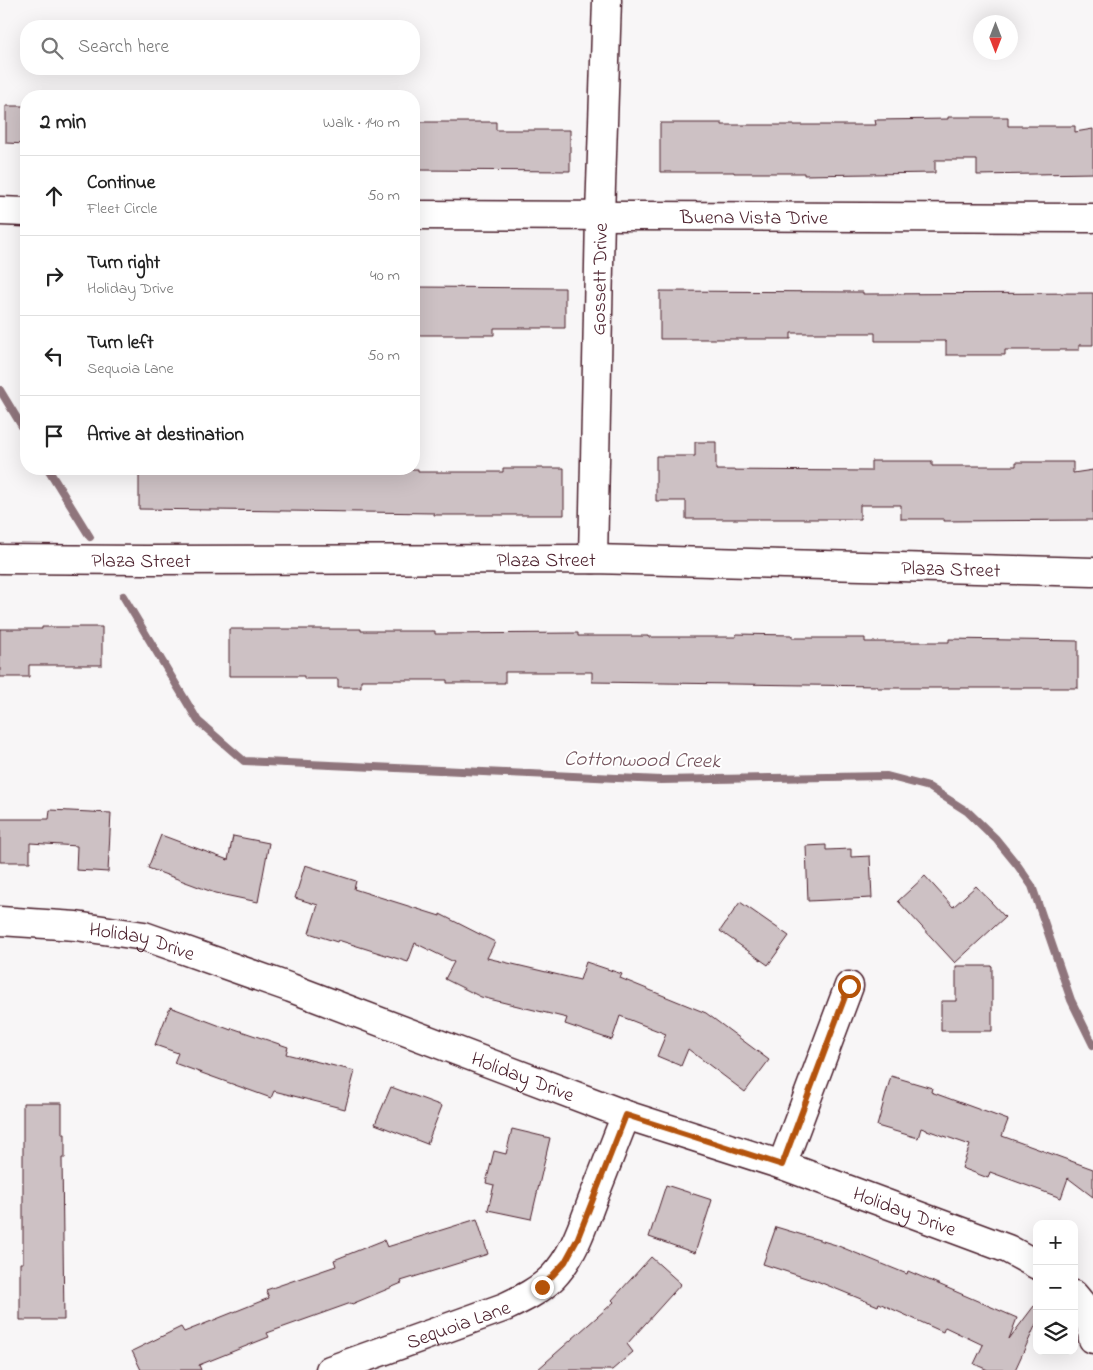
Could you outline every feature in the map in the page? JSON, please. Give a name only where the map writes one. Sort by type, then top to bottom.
[{"type":"street","name":"Gossett Drive","points":[[593,559],[600,216],[608,0]]},
{"type":"street","points":[[0,212],[20,212]]},
{"type":"street","name":"Buena Vista Drive","points":[[420,214],[1093,218]]},
{"type":"street","name":"Plaza Street","points":[[0,559],[593,559],[1093,572]]},
{"type":"street","name":"Holiday Drive","points":[[0,921],[76,926],[144,936],[282,985],[626,1115],[782,1165],[1008,1249],[1033,1263]]},
{"type":"street","points":[[782,1165],[849,986]]},
{"type":"street","name":"Sequoia Lane","points":[[330,1370],[505,1307],[531,1295],[542,1287],[565,1262],[577,1240],[626,1115]]},
{"type":"street","points":[[1078,1300],[1088,1312],[1093,1339]]},
{"type":"building","points":[[6,106],[20,106],[20,144],[6,143]]},
{"type":"building","points":[[948,117],[1008,117],[1008,126],[1075,126],[1075,132],[1093,129],[1093,173],[977,175],[977,160],[935,160],[935,173],[804,175],[804,173],[660,172],[660,123],[876,125],[875,120],[948,119]]},
{"type":"building","points":[[420,122],[496,122],[496,130],[570,130],[570,171],[420,170]]},
{"type":"building","points":[[420,287],[565,288],[565,328],[494,328],[494,335],[420,335]]},
{"type":"building","points":[[660,291],[863,292],[863,294],[1093,293],[1093,345],[1079,345],[1079,350],[1005,350],[1005,355],[946,355],[946,341],[875,341],[875,333],[791,333],[791,339],[660,339]]},
{"type":"building","points":[[695,442],[716,442],[716,470],[871,471],[871,461],[932,461],[932,466],[1016,466],[1016,462],[1073,462],[1073,473],[1093,470],[1093,520],[944,521],[944,519],[901,519],[901,505],[860,505],[860,519],[686,519],[686,501],[656,501],[656,456],[695,456]]},
{"type":"building","points":[[503,468],[564,468],[564,515],[434,515],[434,513],[139,509],[139,475],[420,475],[420,472],[503,472]]},
{"type":"building","points":[[42,627],[102,627],[102,665],[29,665],[29,677],[0,677],[0,629],[42,629]]},
{"type":"building","points":[[229,629],[361,629],[361,631],[435,631],[435,634],[578,633],[578,636],[648,637],[736,637],[736,634],[792,635],[792,638],[865,638],[865,642],[949,642],[949,639],[1078,641],[1078,688],[877,688],[877,686],[592,682],[592,672],[505,672],[505,683],[447,683],[447,680],[361,680],[361,687],[338,687],[338,679],[304,679],[304,676],[229,676]]},
{"type":"building","points":[[50,810],[111,813],[108,872],[76,870],[77,846],[30,843],[30,862],[0,862],[0,819],[49,819]]},
{"type":"building","points":[[161,835],[228,860],[233,836],[269,843],[258,902],[215,893],[148,868]]},
{"type":"building","points":[[826,845],[826,850],[851,849],[851,857],[870,856],[872,898],[808,901],[806,846]]},
{"type":"building","points":[[305,865],[356,881],[354,889],[440,916],[440,914],[495,942],[487,958],[580,980],[586,962],[622,974],[620,978],[706,1013],[769,1060],[745,1092],[688,1049],[681,1066],[657,1056],[666,1034],[620,1016],[612,1040],[565,1024],[567,1018],[481,997],[445,979],[454,962],[415,943],[408,962],[309,933],[318,905],[295,898]]},
{"type":"building","points":[[925,876],[953,907],[976,886],[1005,917],[955,963],[898,901]]},
{"type":"building","points":[[740,902],[789,936],[768,965],[720,931]]},
{"type":"building","points":[[956,966],[992,966],[992,1031],[941,1031],[941,1001],[956,1001]]},
{"type":"building","points":[[170,1007],[231,1030],[232,1028],[288,1047],[286,1054],[355,1071],[345,1109],[274,1091],[271,1098],[174,1063],[178,1053],[155,1045]]},
{"type":"building","points":[[891,1076],[932,1088],[931,1092],[1008,1120],[1002,1136],[1093,1169],[1093,1197],[1068,1178],[1061,1198],[990,1172],[988,1178],[962,1168],[970,1145],[921,1128],[918,1138],[877,1126]]},
{"type":"building","points":[[391,1087],[442,1106],[427,1144],[375,1124]]},
{"type":"building","points":[[23,1103],[62,1103],[62,1134],[65,1134],[65,1158],[62,1158],[64,1320],[20,1320],[20,1263],[23,1263]]},
{"type":"building","points":[[512,1129],[550,1138],[531,1219],[488,1210],[494,1185],[486,1183],[494,1151],[506,1154]]},
{"type":"building","points":[[666,1185],[712,1200],[695,1253],[649,1237]]},
{"type":"building","points":[[477,1219],[488,1254],[401,1281],[402,1283],[352,1304],[267,1333],[269,1337],[199,1365],[201,1370],[141,1370],[132,1351],[181,1327],[184,1332],[269,1298],[266,1290],[336,1266],[334,1260],[384,1240],[387,1247]]},
{"type":"building","points":[[776,1227],[836,1245],[907,1274],[908,1271],[1017,1318],[1009,1339],[1033,1307],[1033,1331],[1015,1370],[988,1370],[974,1364],[983,1345],[945,1327],[943,1332],[879,1303],[878,1306],[812,1279],[763,1264]]},
{"type":"building","points":[[651,1257],[681,1284],[627,1344],[633,1352],[612,1370],[537,1370],[614,1302],[612,1300]]},
{"type":"waterway","name":"Cottonwood Creek","points":[[0,390],[20,423]]},
{"type":"waterway","name":"Cottonwood Creek","points":[[52,475],[90,537]]},
{"type":"waterway","name":"Cottonwood Creek","points":[[123,596],[198,721],[244,761],[661,780],[887,776],[929,787],[968,812],[996,839],[1032,886],[1071,1000],[1093,1045]]},
{"type":"route","points":[[542,1287],[565,1262],[577,1240],[626,1115],[782,1165],[849,986]]}]
